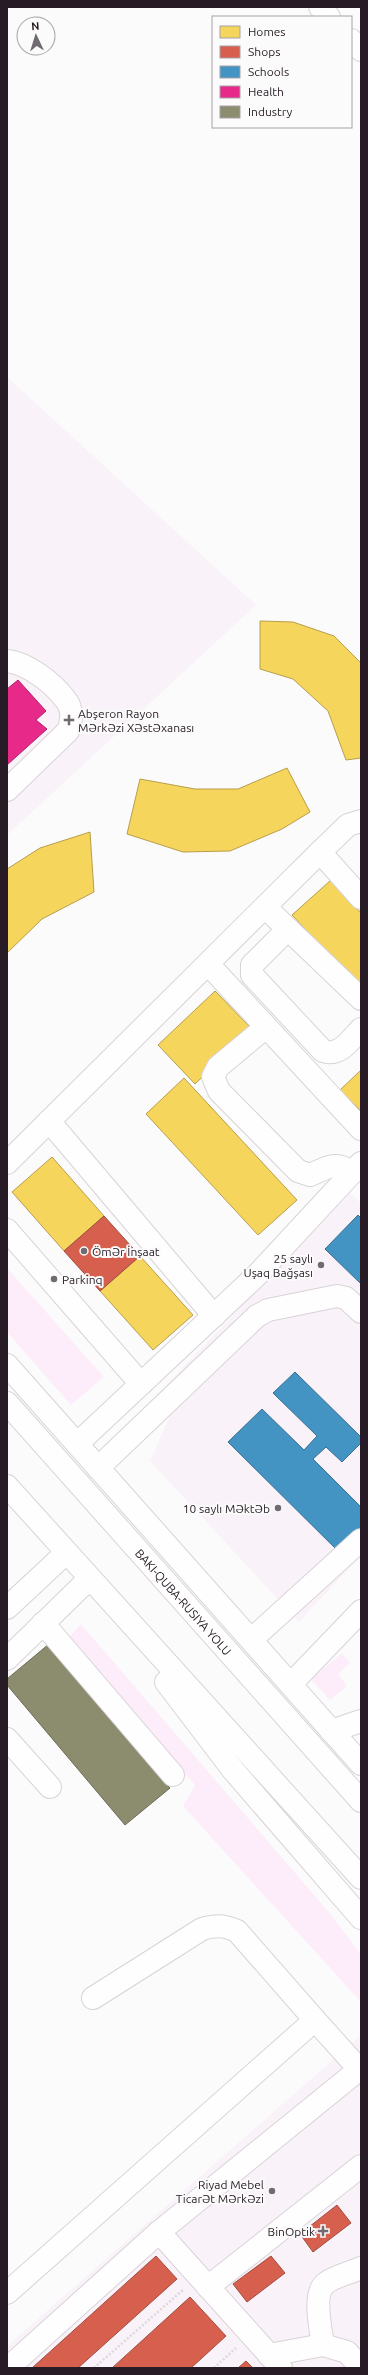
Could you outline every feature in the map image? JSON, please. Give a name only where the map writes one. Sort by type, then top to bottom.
[{"type":"main road","points":[[320,7],[328,16]]},
{"type":"main road","points":[[352,41],[361,50]]},
{"type":"main road","points":[[7,661],[18,662],[32,669],[66,699],[72,720],[68,731],[7,790]]},
{"type":"main road","points":[[7,1163],[320,852],[348,825],[361,820]]},
{"type":"main road","points":[[320,852],[361,898]]},
{"type":"main road","points":[[265,907],[361,999]]},
{"type":"main road","points":[[288,929],[257,958],[252,966],[252,975],[323,1051],[331,1054],[338,1052],[361,1029]]},
{"type":"main road","points":[[208,964],[361,1129]]},
{"type":"main road","points":[[266,1027],[218,1067],[214,1077],[219,1091],[298,1171],[310,1175],[334,1166],[356,1168]]},
{"type":"main road","points":[[49,1121],[214,1316]]},
{"type":"main road","points":[[77,1444],[257,1275],[356,1168]]},
{"type":"main road","points":[[7,1230],[142,1384]]},
{"type":"main road","points":[[98,1468],[257,1316],[268,1310],[337,1296],[346,1298],[361,1312]]},
{"type":"main road","points":[[7,1365],[292,1684],[361,1764]]},
{"type":"main road","points":[[7,1403],[361,1801]]},
{"type":"main road","points":[[7,1486],[107,1599],[361,1878]]},
{"type":"main road","points":[[252,1640],[361,1540]]},
{"type":"main road","points":[[7,1608],[66,1552]]},
{"type":"main road","points":[[7,1659],[89,1578]]},
{"type":"main road","points":[[107,1599],[208,1739],[361,1918]]},
{"type":"main road","points":[[292,1684],[361,1611]]},
{"type":"main road","points":[[43,1623],[173,1775]]},
{"type":"main road","points":[[331,1730],[361,1721]]},
{"type":"main road","points":[[7,1739],[50,1787]]},
{"type":"main road","points":[[8,2368],[159,2232],[360,2068],[315,2020],[237,1931],[226,1926],[214,1925],[202,1929],[93,1998]]},
{"type":"main road","points":[[7,2293],[315,2020]]},
{"type":"main road","points":[[203,2282],[361,2166]]},
{"type":"main road","points":[[159,2232],[275,2361],[323,2345],[347,2352],[361,2368]]},
{"type":"main road","points":[[323,2345],[319,2311],[319,2295],[325,2284],[361,2268]]},
{"type":"path","points":[[94,2368],[203,2282]]},
{"type":"path","points":[[214,2368],[251,2335]]},
{"type":"shaded area","name":"Abşeron Rayon Mərkəzi Xəstəxanası","points":[[7,377],[256,605],[7,835]]},
{"type":"shaded area","name":"10 saylı Məktəb","points":[[350,1193],[361,1203],[361,1556],[299,1622],[150,1461],[169,1418],[151,1401]]},
{"type":"shaded area","points":[[7,1268],[104,1377],[71,1405],[7,1332]]},
{"type":"shaded area","points":[[81,1624],[327,1910],[361,1954],[361,2002],[183,1806],[195,1785],[66,1641]]},
{"type":"shaded area","points":[[342,1653],[350,1663],[338,1674],[347,1686],[330,1700],[311,1679]]},
{"type":"shaded area","name":"Riyad Mebel Ticarət Mərkəzi","points":[[361,2035],[361,2368],[7,2368],[7,2346]]},
{"type":"building: Homes","points":[[260,621],[293,622],[334,636],[361,663],[361,758],[346,760],[328,711],[293,679],[260,669]]},
{"type":"building: Homes","points":[[287,768],[310,812],[282,829],[230,851],[183,852],[127,834],[140,779],[195,789],[238,789]]},
{"type":"building: Homes","points":[[90,832],[94,892],[42,919],[7,953],[7,869],[40,848]]},
{"type":"building: Homes","points":[[331,880],[361,913],[361,990],[292,915]]},
{"type":"building: Homes","points":[[215,991],[252,1029],[195,1084],[158,1045]]},
{"type":"building: Homes","points":[[361,1070],[361,1111],[340,1090]]},
{"type":"building: Homes","points":[[184,1078],[297,1200],[258,1235],[146,1114]]},
{"type":"building: Homes","points":[[52,1157],[104,1216],[64,1251],[12,1192]]},
{"type":"building: Homes","points":[[140,1256],[193,1315],[153,1350],[100,1291]]},
{"type":"building: Shops","points":[[104,1216],[140,1256],[100,1291],[64,1251]]},
{"type":"building: Shops","points":[[337,2205],[351,2223],[313,2252],[300,2234]]},
{"type":"building: Shops","points":[[156,2256],[177,2279],[78,2368],[32,2368]]},
{"type":"building: Shops","points":[[271,2256],[285,2273],[247,2302],[233,2284]]},
{"type":"building: Shops","points":[[190,2297],[226,2336],[191,2368],[112,2368]]},
{"type":"building: Shops","points":[[246,2361],[253,2368],[238,2368]]},
{"type":"building: Schools","points":[[358,1215],[361,1218],[361,1284],[325,1249]]},
{"type":"building: Schools","points":[[295,1372],[361,1437],[361,1443],[342,1462],[326,1447],[313,1459],[361,1507],[361,1531],[339,1552],[228,1442],[262,1409],[304,1450],[317,1436],[273,1393]]},
{"type":"building: Health","points":[[18,680],[46,711],[36,720],[47,729],[7,765],[7,689]]},
{"type":"building: Industry","points":[[49,1644],[170,1788],[125,1825],[7,1685],[7,1679]]},
{"type":"place","name":"Abşeron Rayon Mərkəzi Xəstəxanası","points":[[69,720]]},
{"type":"place","name":"Ömər İnşaat","points":[[84,1251]]},
{"type":"place","name":"25 saylı Uşaq Bağşası","points":[[321,1265]]},
{"type":"place","name":"Parkinq","points":[[54,1279]]},
{"type":"place","name":"10 saylı Məktəb","points":[[278,1508]]},
{"type":"place","name":"Riyad Mebel Ticarət Mərkəzi","points":[[272,2191]]},
{"type":"place","name":"BinOptik","points":[[323,2231]]}]
